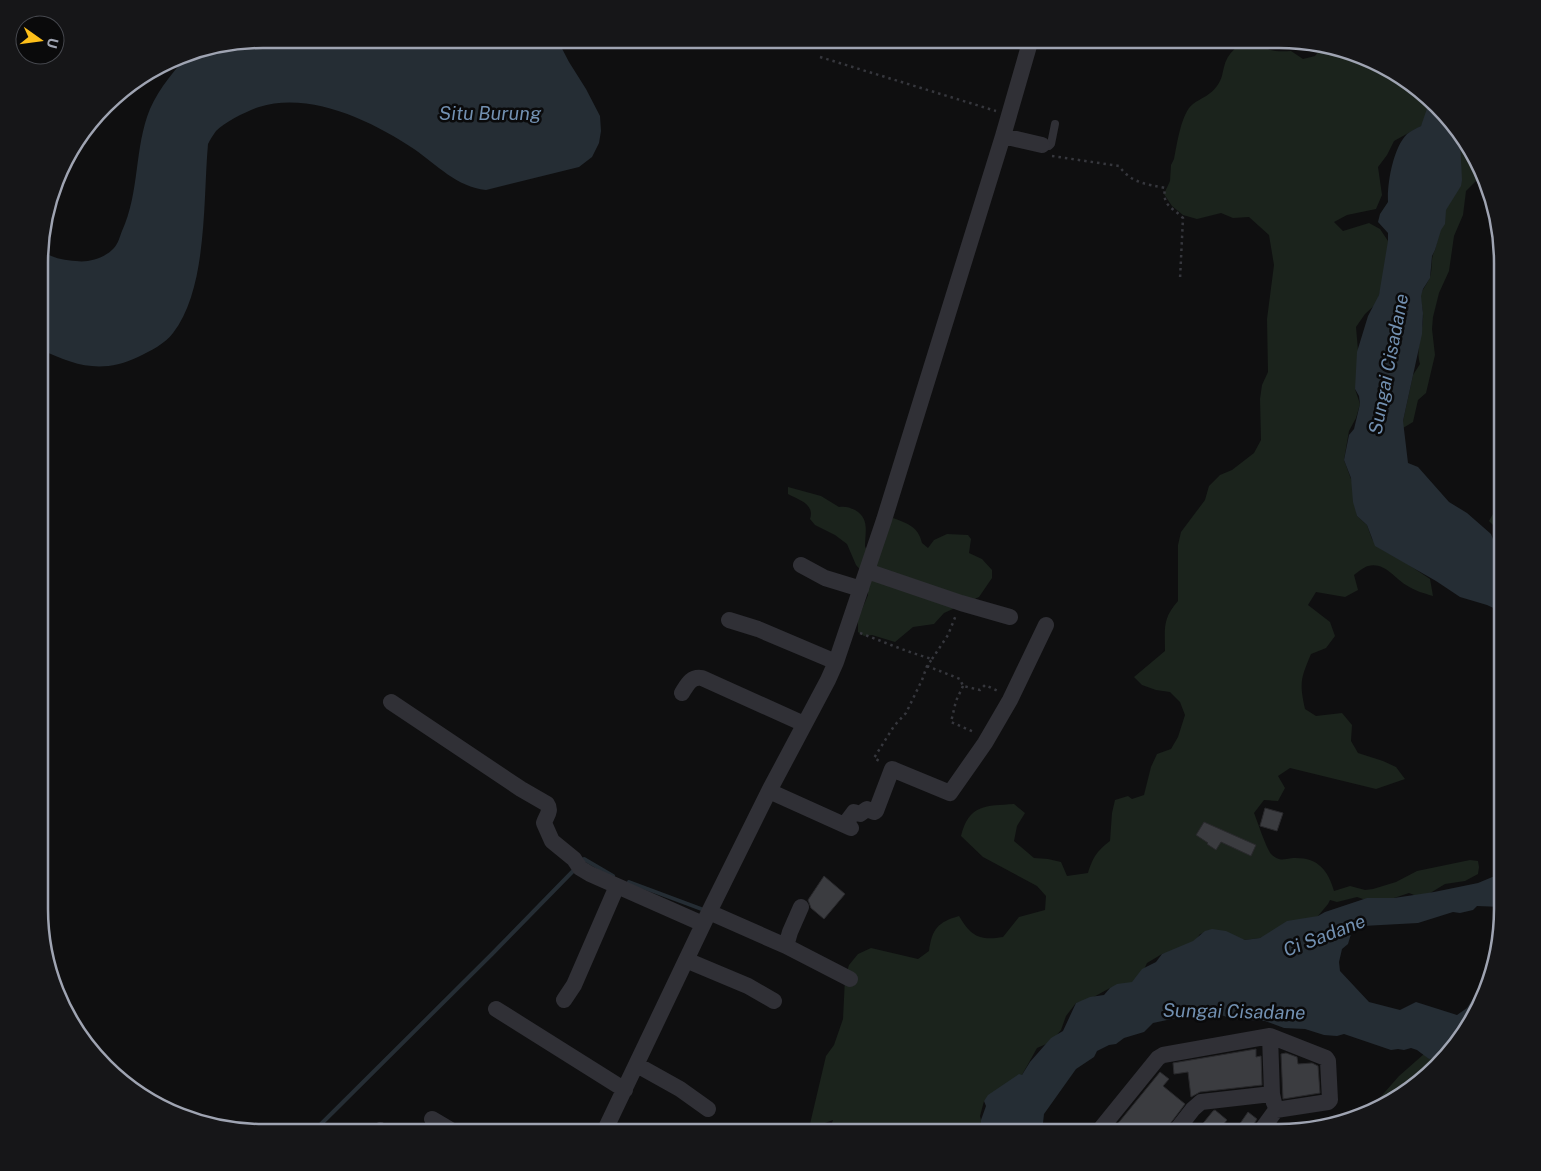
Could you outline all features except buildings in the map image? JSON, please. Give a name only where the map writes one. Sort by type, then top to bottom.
[{"type":"street","points":[[608,1124],[706,918],[836,662],[1009,138],[1009,116],[1028,48]]},
{"type":"street","points":[[1009,138],[1046,150]]},
{"type":"street","points":[[800,565],[825,578],[861,589]]},
{"type":"street","points":[[866,571],[1010,617]]},
{"type":"street","points":[[729,620],[758,629],[836,662]]},
{"type":"street","points":[[769,791],[848,826],[854,812],[861,813],[867,808],[874,812],[876,811],[892,768],[950,793],[988,737],[1012,696],[1046,625]]},
{"type":"street","points":[[682,693],[693,679],[702,678],[804,724]]},
{"type":"street","points":[[391,702],[547,804],[549,812],[544,823],[552,841],[574,859],[580,868],[617,886],[786,946],[850,979]]},
{"type":"street","points":[[564,1000],[574,985],[617,886]]},
{"type":"street","points":[[786,946],[801,907]]},
{"type":"street","points":[[686,960],[748,986],[774,1001]]},
{"type":"street","points":[[496,1009],[625,1090]]},
{"type":"street","points":[[1264,1124],[1274,1102],[1270,1036]]},
{"type":"street","points":[[1104,1124],[1158,1058],[1163,1055],[1270,1036],[1324,1056],[1328,1060],[1330,1097],[1328,1102],[1201,1102],[1182,1124]]},
{"type":"street","points":[[637,1065],[680,1089],[708,1109]]},
{"type":"street","points":[[432,1119],[440,1124]]},
{"type":"lane","points":[[1046,150],[1051,144],[1054,124]]},
{"type":"path","points":[[820,57],[1009,116]]},
{"type":"path","points":[[1046,150],[1119,166],[1126,175],[1136,181],[1165,188],[1164,197],[1166,203],[1183,218],[1180,279]]},
{"type":"path","points":[[892,768],[874,758],[894,726],[906,713],[927,666],[948,635],[962,603]]},
{"type":"path","points":[[847,628],[932,660]]},
{"type":"path","points":[[927,666],[960,680],[963,686]]},
{"type":"path","points":[[963,686],[980,690],[985,686],[1012,696]]},
{"type":"path","points":[[963,686],[956,701],[951,722],[988,737]]},
{"type":"shaded area","points":[[1236,48],[1266,48],[1275,51],[1291,51],[1303,59],[1315,56],[1318,52],[1334,55],[1361,64],[1386,76],[1420,101],[1430,113],[1421,126],[1394,141],[1378,167],[1382,195],[1376,209],[1347,215],[1334,222],[1343,231],[1369,223],[1380,229],[1388,241],[1389,257],[1377,303],[1365,314],[1356,327],[1360,374],[1355,389],[1360,404],[1356,418],[1349,431],[1344,460],[1354,487],[1357,516],[1367,525],[1372,539],[1381,549],[1430,579],[1433,596],[1413,589],[1389,571],[1374,565],[1366,567],[1354,575],[1358,590],[1345,597],[1316,592],[1308,605],[1330,622],[1335,636],[1326,648],[1311,654],[1302,680],[1305,709],[1316,716],[1342,713],[1352,725],[1351,741],[1358,753],[1396,767],[1405,779],[1376,789],[1290,768],[1278,776],[1285,788],[1278,801],[1264,800],[1254,813],[1272,855],[1280,859],[1302,858],[1315,862],[1321,866],[1329,877],[1334,891],[1350,886],[1365,890],[1373,889],[1396,882],[1417,871],[1470,860],[1478,861],[1478,874],[1465,881],[1445,884],[1422,898],[1409,893],[1394,898],[1389,902],[1375,903],[1357,897],[1337,902],[1330,900],[1318,916],[1260,938],[1245,940],[1216,931],[1200,934],[1191,947],[1162,954],[1147,963],[1140,978],[1126,986],[1110,988],[1090,999],[1076,1003],[1066,1016],[1061,1030],[1051,1042],[1037,1048],[1022,1075],[984,1101],[980,1116],[982,1124],[832,1124],[833,1120],[825,1123],[810,1124],[826,1056],[834,1045],[843,1019],[845,978],[849,965],[858,954],[871,948],[918,959],[929,951],[932,937],[937,928],[952,918],[959,916],[976,936],[995,938],[1003,937],[1019,917],[1045,910],[1046,896],[1037,886],[983,857],[961,836],[964,826],[974,812],[995,805],[1014,804],[1025,813],[1017,826],[1014,841],[1034,858],[1061,862],[1067,876],[1088,873],[1096,855],[1110,841],[1115,800],[1128,796],[1132,799],[1144,795],[1151,767],[1157,754],[1171,749],[1178,737],[1185,715],[1180,702],[1170,692],[1142,685],[1134,677],[1165,651],[1167,619],[1178,601],[1178,545],[1181,532],[1205,500],[1209,486],[1220,475],[1232,470],[1254,453],[1261,440],[1260,399],[1262,385],[1268,372],[1267,319],[1274,265],[1269,235],[1249,217],[1233,218],[1221,213],[1197,219],[1183,215],[1172,206],[1164,194],[1170,181],[1171,165],[1185,114],[1193,104],[1212,92],[1217,86],[1231,53]]},
{"type":"shaded area","points":[[1460,147],[1477,180],[1466,191],[1463,215],[1454,236],[1449,271],[1439,293],[1433,317],[1432,329],[1435,355],[1426,393],[1418,400],[1413,422],[1403,428],[1413,375],[1420,364],[1418,352],[1423,320],[1421,294],[1430,277]]},
{"type":"shaded area","points":[[788,487],[821,496],[839,507],[849,507],[855,510],[865,521],[865,547],[870,552],[893,518],[915,529],[922,543],[928,548],[934,540],[947,534],[968,535],[971,539],[969,553],[982,559],[992,570],[992,578],[979,597],[944,613],[934,624],[913,627],[895,642],[872,635],[864,636],[858,632],[858,619],[868,595],[865,575],[856,565],[847,544],[835,535],[815,525],[810,519],[811,514],[808,506],[788,494]]},
{"type":"shaded area","points":[[1494,512],[1494,526],[1489,521]]},
{"type":"shaded area","points":[[1424,1054],[1431,1059],[1409,1079],[1380,1098],[1399,1076]]},
{"type":"water","name":"Situ Burung","points":[[249,48],[562,48],[600,116],[601,131],[599,143],[592,157],[579,167],[486,190],[466,185],[397,138],[360,119],[340,112],[299,103],[279,103],[254,109],[236,117],[220,128],[208,144],[202,242],[198,268],[193,292],[184,314],[170,337],[157,347],[138,357],[112,365],[89,366],[65,360],[48,353],[48,255],[66,260],[91,260],[101,257],[114,248],[128,216],[132,201],[141,139],[150,109],[163,86],[181,63],[194,59],[235,49]]},
{"type":"water","name":"Sungai Cisadane","points":[[1427,108],[1440,121],[1460,148],[1462,180],[1461,186],[1446,210],[1445,224],[1432,256],[1430,278],[1421,296],[1423,313],[1422,334],[1403,421],[1408,463],[1418,467],[1449,502],[1467,513],[1491,534],[1494,542],[1494,608],[1460,597],[1375,546],[1367,525],[1357,516],[1353,502],[1351,478],[1344,460],[1349,435],[1354,429],[1360,404],[1359,396],[1355,389],[1357,352],[1368,316],[1379,295],[1388,241],[1388,233],[1378,222],[1380,214],[1388,202],[1390,176],[1398,148],[1407,134],[1421,126]]},
{"type":"water","points":[[1494,876],[1494,907],[1477,906],[1473,910],[1460,913],[1453,912],[1418,923],[1363,926],[1351,934],[1348,944],[1342,949],[1339,962],[1340,971],[1369,1002],[1400,1010],[1416,1002],[1457,1015],[1467,1008],[1474,997],[1457,1028],[1431,1059],[1411,1048],[1391,1050],[1344,1034],[1337,1036],[1324,1035],[1305,1029],[1284,1028],[1265,1021],[1233,1019],[1221,1015],[1201,1018],[1181,1017],[1153,1023],[1144,1032],[1124,1038],[1116,1044],[1097,1051],[1094,1057],[1076,1069],[1044,1114],[1043,1124],[981,1124],[986,1106],[984,1101],[988,1095],[1019,1074],[1022,1075],[1030,1062],[1051,1038],[1063,1031],[1076,1003],[1090,997],[1104,995],[1117,984],[1132,982],[1142,969],[1156,962],[1162,954],[1193,941],[1205,931],[1212,929],[1226,931],[1245,940],[1260,938],[1287,921],[1318,916],[1367,898],[1394,898],[1478,883]]},
{"type":"waterway","points":[[581,863],[584,859],[613,876]]},
{"type":"waterway","points":[[321,1124],[576,868]]},
{"type":"waterway","points":[[629,882],[704,910]]},
{"type":"water label","name":"Ci Sadane","points":[[1324,935]]}]
